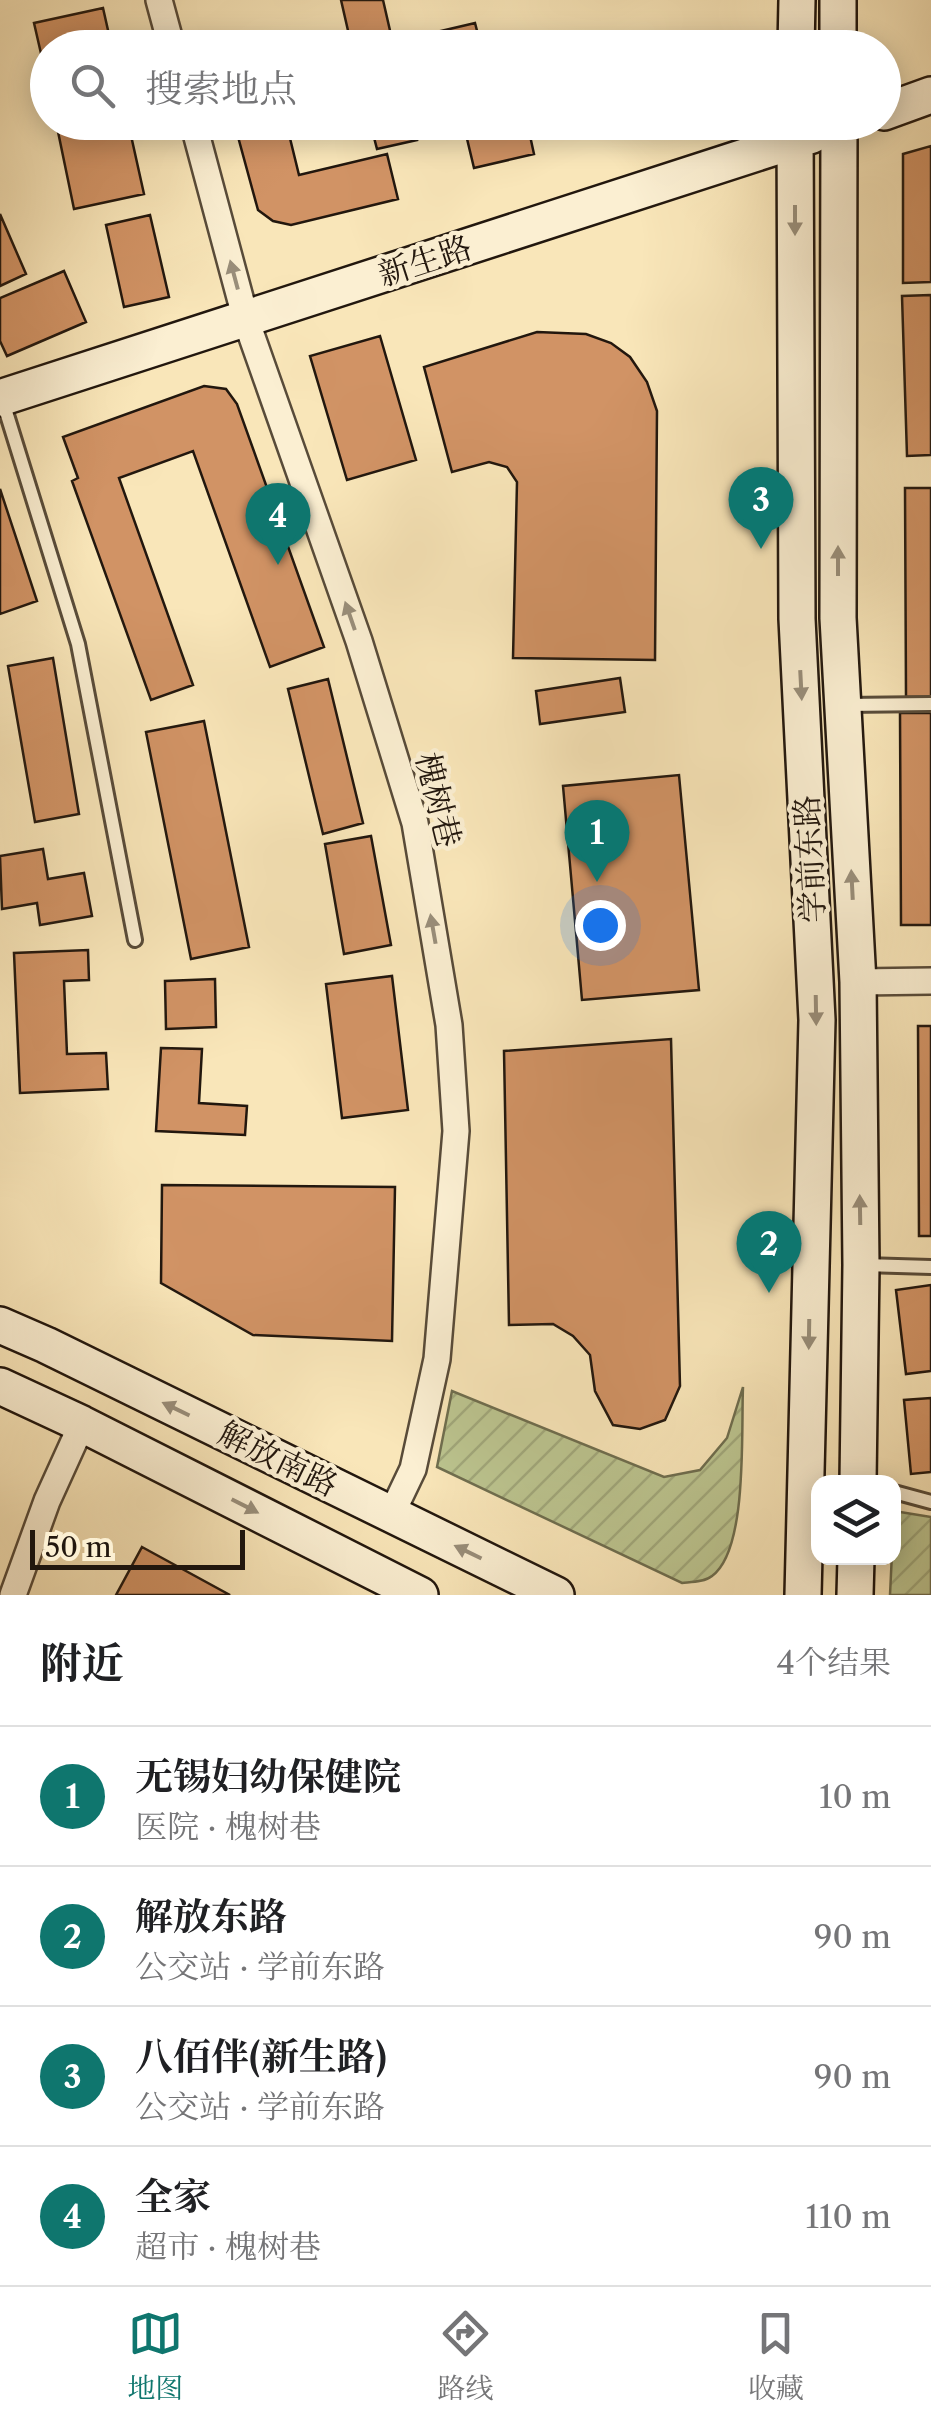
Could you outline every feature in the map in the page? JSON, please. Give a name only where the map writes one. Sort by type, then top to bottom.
[{"type":"main road","points":[[796,30],[797,0]]},
{"type":"main road","points":[[838,0],[838,30]]},
{"type":"main road","points":[[901,106],[931,95]]},
{"type":"main road","name":"新生路","points":[[0,397],[246,320],[771,140]]},
{"type":"main road","name":"学前东路","points":[[794,140],[817,619],[817,1020],[803,1595]]},
{"type":"main road","name":"学前东路","points":[[842,140],[817,619],[842,705],[858,982],[858,1475]]},
{"type":"main road","name":"解放南路","points":[[0,1325],[556,1595]]},
{"type":"main road","name":"解放南路","points":[[0,1386],[82,1424],[372,1584],[420,1595]]},
{"type":"main road","points":[[855,1595],[856,1565]]},
{"type":"street","points":[[159,0],[167,30]]},
{"type":"street","name":"槐树巷","points":[[197,140],[246,320],[359,642],[415,823],[449,1025],[456,1131],[437,1359],[413,1470],[391,1515]]},
{"type":"street","points":[[858,982],[931,981]]},
{"type":"street","points":[[13,1595],[47,1501],[82,1424]]},
{"type":"lane","points":[[0,397],[78,644],[136,940]]},
{"type":"lane","points":[[842,705],[931,704]]},
{"type":"lane","points":[[860,1264],[931,1267]]},
{"type":"lane","points":[[901,1494],[931,1502]]},
{"type":"green space","points":[[743,1387],[740,1489],[732,1542],[724,1562],[702,1581],[682,1583],[437,1467],[452,1391],[664,1477],[700,1470],[727,1438]]},
{"type":"green space","points":[[901,1512],[931,1517],[931,1595],[890,1595],[891,1565],[901,1565]]},
{"type":"building","points":[[341,0],[383,0],[390,30],[348,30]]},
{"type":"building","points":[[103,8],[108,30],[36,30],[34,23]]},
{"type":"building","points":[[475,23],[477,30],[445,30]]},
{"type":"building","points":[[60,140],[132,140],[144,194],[74,209]]},
{"type":"building","points":[[239,140],[290,140],[299,175],[387,154],[398,199],[291,225],[273,221],[258,210]]},
{"type":"building","points":[[375,140],[417,140],[377,149]]},
{"type":"building","points":[[467,140],[531,140],[534,154],[474,168]]},
{"type":"building","points":[[931,146],[931,282],[903,283],[903,154]]},
{"type":"building","points":[[0,214],[26,274],[0,286]]},
{"type":"building","points":[[150,215],[169,297],[124,307],[106,225]]},
{"type":"building","points":[[64,271],[86,322],[7,356],[0,341],[0,298]]},
{"type":"building","points":[[931,295],[931,455],[907,456],[902,296]]},
{"type":"building","points":[[537,332],[586,334],[611,343],[630,357],[647,382],[657,411],[655,660],[513,658],[517,482],[507,467],[489,462],[452,472],[424,367]]},
{"type":"building","points":[[380,336],[416,460],[347,480],[310,356]]},
{"type":"building","points":[[204,386],[226,389],[237,404],[324,647],[270,667],[193,451],[119,478],[193,685],[151,700],[72,481],[78,478],[63,437]]},
{"type":"building","points":[[905,488],[931,488],[931,697],[906,697]]},
{"type":"building","points":[[0,489],[37,601],[0,614]]},
{"type":"building","points":[[53,658],[79,814],[35,822],[8,666]]},
{"type":"building","points":[[620,678],[625,712],[540,724],[536,691]]},
{"type":"building","points":[[328,679],[363,823],[323,834],[288,689]]},
{"type":"building","points":[[900,713],[931,713],[931,925],[901,925]]},
{"type":"building","points":[[204,721],[249,947],[191,959],[146,732]]},
{"type":"building","points":[[679,775],[699,990],[582,1000],[563,786]]},
{"type":"building","points":[[371,836],[391,945],[344,954],[325,844]]},
{"type":"building","points":[[43,849],[48,879],[84,873],[92,916],[40,925],[37,903],[2,909],[0,856]]},
{"type":"building","points":[[88,950],[89,980],[64,981],[67,1054],[106,1053],[108,1089],[20,1093],[14,953]]},
{"type":"building","points":[[392,976],[408,1110],[342,1118],[326,984]]},
{"type":"building","points":[[215,979],[216,1027],[166,1029],[165,981]]},
{"type":"building","points":[[918,1026],[931,1026],[931,1236],[919,1236]]},
{"type":"building","points":[[671,1039],[680,1386],[665,1420],[640,1429],[613,1425],[595,1391],[590,1355],[573,1336],[553,1324],[509,1325],[504,1051]]},
{"type":"building","points":[[161,1048],[202,1049],[199,1103],[247,1106],[245,1135],[156,1131]]},
{"type":"building","points":[[162,1185],[395,1187],[392,1341],[253,1335],[161,1283]]},
{"type":"building","points":[[931,1285],[931,1371],[906,1374],[896,1290]]},
{"type":"building","points":[[931,1398],[931,1472],[911,1474],[904,1400]]},
{"type":"building","points":[[142,1547],[230,1595],[116,1595]]},
{"type":"place","name":"八佰伴(新生路)","points":[[761,549]]},
{"type":"place","name":"全家","points":[[278,565]]},
{"type":"place","name":"无锡妇幼保健院","points":[[597,882]]},
{"type":"place","name":"解放东路","points":[[769,1293]]}]
